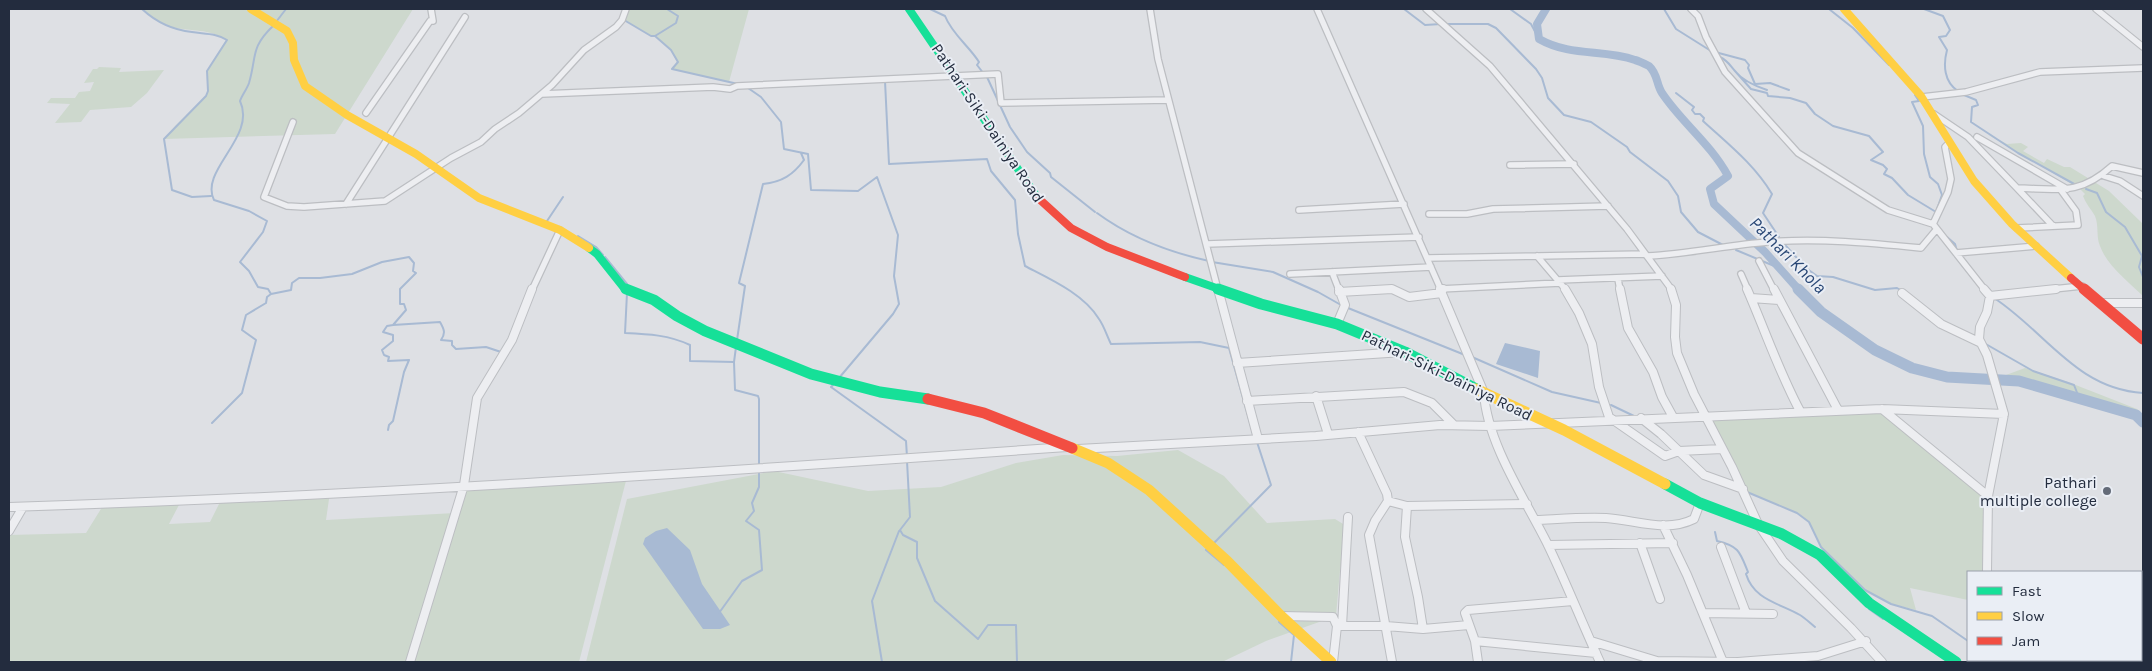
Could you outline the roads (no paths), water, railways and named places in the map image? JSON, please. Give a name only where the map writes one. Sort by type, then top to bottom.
[{"type":"street","points":[[251,9],[287,30],[293,43],[294,60],[305,86],[348,116],[437,167],[479,198],[560,230],[597,254],[624,288],[654,300],[677,316],[706,331],[819,376],[880,392],[949,402],[989,414],[1108,462],[1149,490],[1227,561],[1281,616],[1332,662]]},
{"type":"street","points":[[366,114],[432,21],[431,9]]},
{"type":"street","points":[[293,122],[264,197],[287,206],[304,207],[385,201],[437,167],[481,142],[542,94],[584,50],[616,27],[622,20],[626,9]]},
{"type":"street","name":"Pathari-Siki-Dainiya Road","points":[[909,9],[1039,200],[1071,228],[1103,245],[1217,289],[1261,304],[1337,324],[1405,352],[1484,393],[1564,430],[1700,503],[1758,524],[1798,542],[1820,555],[1868,603],[1956,662]]},
{"type":"street","points":[[1150,9],[1158,59],[1168,100],[1258,439]]},
{"type":"street","points":[[1317,9],[1419,237],[1484,393],[1485,408],[1490,426],[1506,466],[1548,545],[1600,662]]},
{"type":"street","points":[[1426,9],[1490,66],[1574,164],[1662,276],[1677,299],[1678,310],[1673,337],[1674,344],[1704,416],[1745,493],[1758,524],[1769,543],[1786,563],[1866,641],[1882,662]]},
{"type":"street","points":[[1692,9],[1698,16],[1706,37],[1725,72],[1798,153],[1888,210],[1935,227],[1990,296],[1987,312],[1980,327],[1979,339],[1998,388],[2004,414],[1988,496],[1987,571]]},
{"type":"street","points":[[1844,9],[1922,97],[1973,180],[2036,246],[2143,339]]},
{"type":"street","points":[[2096,9],[2143,47]]},
{"type":"street","points":[[346,204],[465,17]]},
{"type":"street","points":[[1922,97],[1966,92],[2040,72],[2143,68]]},
{"type":"street","points":[[542,94],[713,87],[730,89],[737,86],[764,84],[998,74],[1001,103],[1168,100]]},
{"type":"street","points":[[1934,114],[1952,124],[1994,162],[2053,226]]},
{"type":"street","points":[[1977,137],[2023,165],[2070,190]]},
{"type":"street","points":[[1427,258],[1684,254],[1769,242],[1858,242],[1921,248],[1935,227],[1948,192],[1951,179],[1945,147],[1949,143]]},
{"type":"street","points":[[1510,165],[1574,164]]},
{"type":"street","points":[[2018,188],[2080,189],[2104,176],[2112,166],[2143,173]]},
{"type":"street","points":[[2104,176],[2120,181],[2143,196]]},
{"type":"street","points":[[2017,228],[2079,224],[2076,213],[2060,189]]},
{"type":"street","points":[[1299,210],[1404,204]]},
{"type":"street","points":[[1429,214],[1467,214],[1493,209],[1608,206]]},
{"type":"street","points":[[410,662],[464,484],[477,398],[512,340],[524,308],[560,230]]},
{"type":"street","points":[[1207,244],[1419,237]]},
{"type":"street","points":[[1956,253],[2036,246]]},
{"type":"street","points":[[1536,256],[1575,303],[1592,344],[1599,387],[1607,414],[1665,456],[1679,451],[1722,449]]},
{"type":"street","points":[[1758,261],[1838,410]]},
{"type":"street","points":[[1290,274],[1431,267]]},
{"type":"street","points":[[1332,272],[1345,305],[1337,324]]},
{"type":"street","points":[[1742,274],[1768,336],[1783,379],[1800,411]]},
{"type":"street","points":[[1339,292],[1396,289],[1409,297],[1441,291],[1662,276]]},
{"type":"street","points":[[1618,279],[1628,328],[1653,372],[1662,397],[1673,417]]},
{"type":"street","points":[[1990,296],[2082,286]]},
{"type":"street","points":[[1902,293],[1912,298],[1938,322],[1956,333],[1981,343]]},
{"type":"street","points":[[1751,298],[1779,300]]},
{"type":"street","points":[[2102,303],[2143,303]]},
{"type":"street","points":[[1237,363],[1405,352]]},
{"type":"street","points":[[1247,400],[1404,392],[1432,403],[1454,425]]},
{"type":"street","points":[[1316,396],[1328,434]]},
{"type":"street","points":[[9,507],[113,504],[464,484],[654,476],[1074,448],[1258,439],[1454,425],[1490,426],[1800,411],[1882,409],[2004,414]]},
{"type":"street","points":[[1882,409],[1988,496]]},
{"type":"street","points":[[1641,418],[1704,475],[1745,493]]},
{"type":"street","points":[[1358,432],[1387,494],[1388,501],[1381,514],[1372,522],[1369,535],[1392,662]]},
{"type":"street","points":[[1388,501],[1407,506],[1527,504]]},
{"type":"street","points":[[1536,520],[1606,518],[1638,524],[1663,525],[1691,521],[1694,519],[1700,503]]},
{"type":"street","points":[[9,531],[23,506]]},
{"type":"street","points":[[1407,506],[1404,523],[1405,544],[1424,629]]},
{"type":"street","points":[[1332,662],[1339,626],[1348,517]]},
{"type":"street","points":[[1663,525],[1673,543],[1723,662]]},
{"type":"street","points":[[1548,545],[1673,543]]},
{"type":"street","points":[[1640,544],[1660,599]]},
{"type":"street","points":[[1721,546],[1746,613]]},
{"type":"street","points":[[1478,662],[1475,641],[1465,613],[1468,610],[1573,601]]},
{"type":"street","points":[[1703,613],[1773,614]]},
{"type":"street","points":[[1281,616],[1330,616],[1335,619],[1339,626]]},
{"type":"street","points":[[1339,626],[1386,626],[1424,629],[1469,625]]},
{"type":"street","points":[[1475,641],[1596,652]]},
{"type":"street","points":[[1591,641],[1657,661],[1723,662],[1818,656],[1866,641]]},
{"type":"water","points":[[1505,343],[1540,351],[1538,378],[1496,364]]},
{"type":"water","points":[[667,528],[690,550],[702,584],[730,625],[720,629],[703,629],[643,544],[645,538],[656,531]]},
{"type":"waterway","points":[[142,9],[153,18],[172,27],[185,31],[215,35],[227,40],[207,71],[208,91],[206,96],[164,139],[172,190],[192,197],[211,196]]},
{"type":"waterway","points":[[276,22],[286,9]]},
{"type":"waterway","points":[[655,36],[676,23],[678,16],[667,9]]},
{"type":"waterway","points":[[930,9],[945,16],[952,29],[979,62],[977,65],[984,74]]},
{"type":"waterway","points":[[1404,9],[1425,25],[1441,24]]},
{"type":"waterway","points":[[1510,9],[1531,24],[1539,39]]},
{"type":"waterway","name":"Pathari Khola","points":[[1546,9],[1537,24],[1539,39],[1551,45],[1575,51],[1623,57],[1640,62],[1652,69],[1662,93],[1713,153],[1728,176],[1710,189],[1714,204],[1765,252],[1799,290]]},
{"type":"waterway","points":[[1664,9],[1676,29],[1711,51]]},
{"type":"waterway","points":[[1829,9],[1853,28],[1889,65]]},
{"type":"waterway","points":[[1924,9],[1943,16],[1950,30],[1946,36],[1939,37],[1947,50],[1945,61],[1947,78],[1958,91]]},
{"type":"waterway","points":[[624,20],[651,36],[655,36]]},
{"type":"waterway","points":[[1446,24],[1488,24],[1496,28],[1536,69],[1542,78],[1548,98],[1564,115],[1591,122],[1627,147],[1630,152],[1668,181],[1678,196],[1681,212],[1698,232],[1723,245]]},
{"type":"waterway","points":[[271,294],[268,289],[258,287],[249,271],[240,262],[263,232],[267,221],[249,211],[214,200],[212,189],[214,177],[241,127],[243,114],[240,101],[249,83],[257,47],[273,26]]},
{"type":"waterway","points":[[655,36],[671,50],[678,62],[672,69],[738,84]]},
{"type":"waterway","points":[[1715,52],[1745,60],[1749,65],[1748,68],[1755,84],[1770,83],[1789,90]]},
{"type":"waterway","points":[[1720,57],[1727,61],[1740,76]]},
{"type":"waterway","points":[[1735,71],[1740,76]]},
{"type":"waterway","points":[[1740,76],[1767,90]]},
{"type":"waterway","points":[[1740,76],[1751,89],[1767,93],[1768,96],[1790,98],[1806,103],[1815,114],[1833,126],[1869,136],[1883,152],[1871,160],[1883,165],[1887,169],[1884,174],[1892,178],[1908,195],[1936,212]]},
{"type":"waterway","points":[[987,77],[1010,127],[1027,152],[1050,173],[1051,177],[1095,212]]},
{"type":"waterway","points":[[885,81],[889,164],[987,159],[991,171],[1015,200],[1018,234],[1025,266],[1066,288],[1085,302],[1101,322],[1111,344],[1200,342],[1229,348],[1254,437]]},
{"type":"waterway","points":[[748,88],[761,97],[781,122],[784,149],[808,154],[811,190],[858,191],[877,177],[898,235],[894,276],[899,304],[893,314],[839,378]]},
{"type":"waterway","points":[[1676,93],[1694,107],[1692,110],[1695,114],[1700,114],[1704,118],[1703,121],[1740,155],[1765,183],[1772,194],[1763,213],[1779,237]]},
{"type":"waterway","points":[[1915,95],[1919,101],[1912,102],[1923,126],[1924,154],[1930,177],[1938,184],[1942,195],[1937,209]]},
{"type":"waterway","points":[[1964,95],[1976,100],[1978,105],[1972,107],[1971,122],[2018,153],[2076,185]]},
{"type":"waterway","points":[[737,340],[745,286],[739,283],[763,184],[776,182],[796,170],[804,160],[801,153]]},
{"type":"waterway","points":[[2086,189],[2097,193],[2106,212],[2125,227],[2142,256],[2139,267],[2143,277]]},
{"type":"waterway","points":[[547,221],[563,197]]},
{"type":"waterway","points":[[1097,213],[1123,230],[1150,243],[1209,261]]},
{"type":"waterway","points":[[578,236],[596,247],[603,255]]},
{"type":"waterway","points":[[1947,237],[1955,244],[1957,251]]},
{"type":"waterway","points":[[1786,246],[1806,268],[1817,276],[1833,277],[1875,290],[1897,288],[1902,291]]},
{"type":"waterway","points":[[1736,250],[1779,268]]},
{"type":"waterway","points":[[271,294],[291,290],[292,283],[299,278],[320,278],[352,274],[382,262],[409,257],[414,263],[413,271],[416,273],[400,289],[400,304],[404,304],[406,310],[393,325]]},
{"type":"waterway","points":[[605,257],[627,284]]},
{"type":"waterway","points":[[1212,262],[1273,272],[1318,292],[1341,305]]},
{"type":"waterway","name":"Pathari Khola","points":[[1799,290],[1821,312],[1875,350],[1912,368],[1947,377],[2019,381],[2136,415],[2143,422]]},
{"type":"waterway","points":[[627,293],[625,333],[666,337],[690,345],[690,361],[734,362]]},
{"type":"waterway","points":[[212,423],[242,393],[256,340],[242,330],[246,315],[266,303],[267,297],[271,294]]},
{"type":"waterway","points":[[1910,295],[1918,302]]},
{"type":"waterway","points":[[1994,298],[2012,311],[2080,370],[2099,381],[2119,389],[2143,393]]},
{"type":"waterway","points":[[1348,308],[1465,355]]},
{"type":"waterway","points":[[393,325],[440,322],[444,331],[441,340],[452,341],[452,345],[456,349],[486,347],[501,352]]},
{"type":"waterway","points":[[388,430],[389,425],[393,421],[404,372],[409,360],[388,361],[389,357],[384,355],[382,350],[393,341],[393,335],[383,332],[387,326],[393,325]]},
{"type":"waterway","points":[[1984,343],[2033,371],[2074,385],[2080,400]]},
{"type":"waterway","points":[[734,362],[736,347]]},
{"type":"waterway","points":[[1472,357],[1552,392],[1601,403]]},
{"type":"waterway","points":[[734,362],[735,390],[758,396],[759,399],[759,465]]},
{"type":"waterway","points":[[833,385],[831,387],[906,441],[907,457]]},
{"type":"waterway","points":[[1611,405],[1634,416]]},
{"type":"waterway","points":[[1213,544],[1271,485],[1257,442]]},
{"type":"waterway","points":[[907,461],[910,517],[900,530],[903,535],[917,542],[917,558],[935,601],[978,639],[988,625],[1016,625],[1017,662]]},
{"type":"waterway","points":[[719,613],[742,581],[762,570],[759,530],[746,521],[754,511],[752,503],[759,487],[759,471]]},
{"type":"waterway","points":[[1747,492],[1797,513],[1809,522],[1821,547],[1865,590],[1891,604],[1932,616],[1967,640]]},
{"type":"waterway","points":[[882,662],[872,601],[899,531]]},
{"type":"waterway","points":[[1715,532],[1717,541],[1730,545],[1738,551],[1748,572],[1746,574],[1755,590],[1768,600],[1800,615],[1815,627]]},
{"type":"waterway","points":[[1208,549],[1206,550],[1224,565]]},
{"type":"waterway","points":[[1869,609],[1883,619]]},
{"type":"waterway","points":[[1279,622],[1294,635],[1291,662]]},
{"type":"place","name":"Pathari multiple college","points":[[2107,491]]}]
